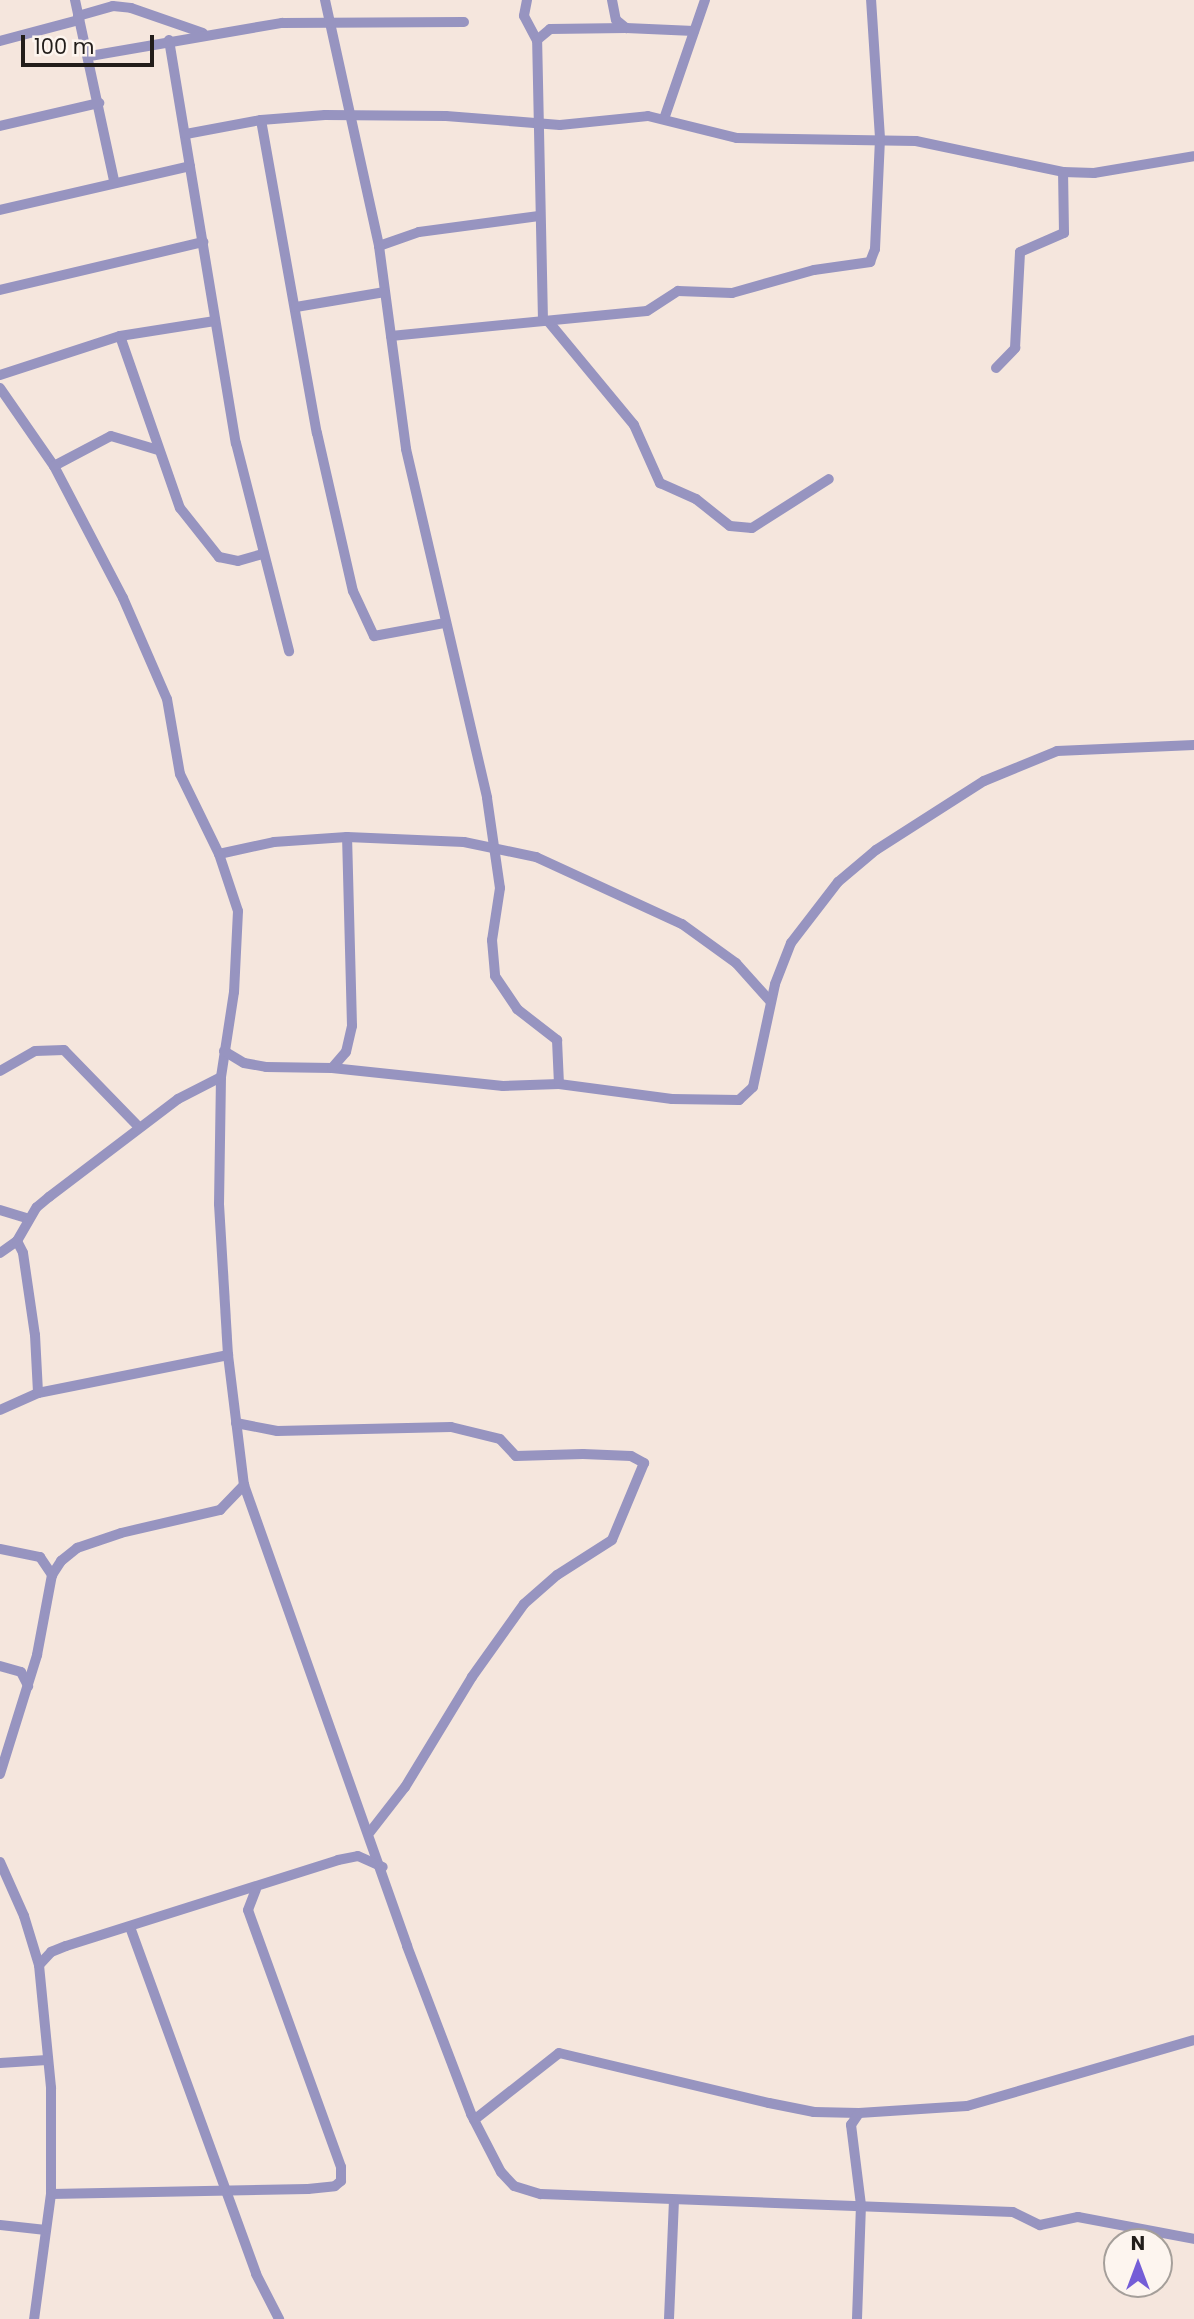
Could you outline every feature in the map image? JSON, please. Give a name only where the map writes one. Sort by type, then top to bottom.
[{"type":"street","points":[[75,0],[90,56],[114,180]]},
{"type":"street","points":[[325,0],[379,246],[406,449],[444,623],[477,750],[500,888],[492,940],[495,976],[517,1009],[557,1040],[558,1084]]},
{"type":"street","points":[[527,0],[524,16],[537,40],[539,216],[546,321],[634,425],[660,483],[696,499],[730,526],[752,528],[829,479]]},
{"type":"street","points":[[612,0],[616,19],[626,28]]},
{"type":"street","points":[[664,119],[705,0]]},
{"type":"street","points":[[391,335],[648,311],[678,291],[732,293],[814,270],[870,262],[875,249],[880,138],[871,0]]},
{"type":"street","points":[[0,41],[113,6],[131,8],[205,34]]},
{"type":"street","points":[[90,56],[205,34],[328,21],[464,22]]},
{"type":"street","points":[[537,40],[550,29],[694,31]]},
{"type":"street","points":[[169,40],[236,443],[289,651]]},
{"type":"street","points":[[0,126],[99,103]]},
{"type":"street","points":[[186,134],[261,120],[351,116],[539,124],[664,119],[737,138],[880,138],[1063,172],[1094,173],[1194,156]]},
{"type":"street","points":[[261,120],[332,506],[367,629],[374,636],[384,637],[444,623]]},
{"type":"street","points":[[0,209],[114,180],[190,166]]},
{"type":"street","points":[[996,368],[1015,348],[1020,252],[1063,233],[1063,172]]},
{"type":"street","points":[[379,246],[419,232],[539,216]]},
{"type":"street","points":[[0,290],[203,242]]},
{"type":"street","points":[[296,307],[385,292]]},
{"type":"street","points":[[0,374],[120,336],[215,321]]},
{"type":"street","points":[[120,336],[180,508],[211,549],[228,561],[263,554]]},
{"type":"street","points":[[0,388],[54,466],[123,598],[167,699],[180,774],[219,854],[238,911],[234,992],[221,1077],[219,1204],[228,1355],[244,1485],[270,1568],[383,1867],[407,1946],[474,2120],[513,2186],[541,2194],[674,2201],[1013,2212],[1040,2225],[1078,2217],[1194,2239]]},
{"type":"street","points":[[54,466],[111,436],[158,450]]},
{"type":"street","points":[[224,1051],[253,1066],[332,1069],[503,1086],[558,1084],[672,1099],[739,1100],[753,1087],[771,1002],[791,943],[814,909],[876,850],[984,781],[1058,751],[1194,745]]},
{"type":"street","points":[[219,854],[274,842],[347,837],[453,841],[548,860],[673,919],[736,963],[771,1002]]},
{"type":"street","points":[[332,1069],[346,1052],[352,1026],[347,837]]},
{"type":"street","points":[[0,1071],[35,1051],[64,1049],[139,1127]]},
{"type":"street","points":[[0,1253],[17,1241],[37,1207],[178,1099],[221,1077]]},
{"type":"street","points":[[0,1210],[29,1219]]},
{"type":"street","points":[[17,1241],[35,1335],[38,1393]]},
{"type":"street","points":[[0,1410],[38,1393],[228,1355]]},
{"type":"street","points":[[38,1965],[51,1952],[358,1856],[405,1787],[472,1677],[524,1604],[557,1575],[612,1540],[644,1463],[631,1456],[516,1456],[500,1439],[452,1427],[277,1431],[236,1423]]},
{"type":"street","points":[[0,1774],[28,1686],[52,1575],[76,1548],[220,1510],[244,1485]]},
{"type":"street","points":[[0,1549],[40,1558],[52,1575]]},
{"type":"street","points":[[0,1667],[21,1672],[28,1686]]},
{"type":"street","points":[[358,1856],[383,1867]]},
{"type":"street","points":[[0,1862],[33,1945],[38,1965],[47,2060],[51,2194],[34,2319]]},
{"type":"street","points":[[51,2194],[228,2192],[335,2186],[342,2175],[247,1910],[256,1889]]},
{"type":"street","points":[[130,1927],[256,2274],[279,2319]]},
{"type":"street","points":[[33,1945],[51,1952]]},
{"type":"street","points":[[474,2120],[550,2056],[568,2052],[769,2104],[814,2112],[859,2113],[967,2106],[1194,2040]]},
{"type":"street","points":[[0,2063],[47,2060]]},
{"type":"street","points":[[857,2319],[861,2205],[851,2125],[859,2113]]},
{"type":"street","points":[[669,2319],[674,2201]]},
{"type":"street","points":[[0,2225],[46,2230]]}]
